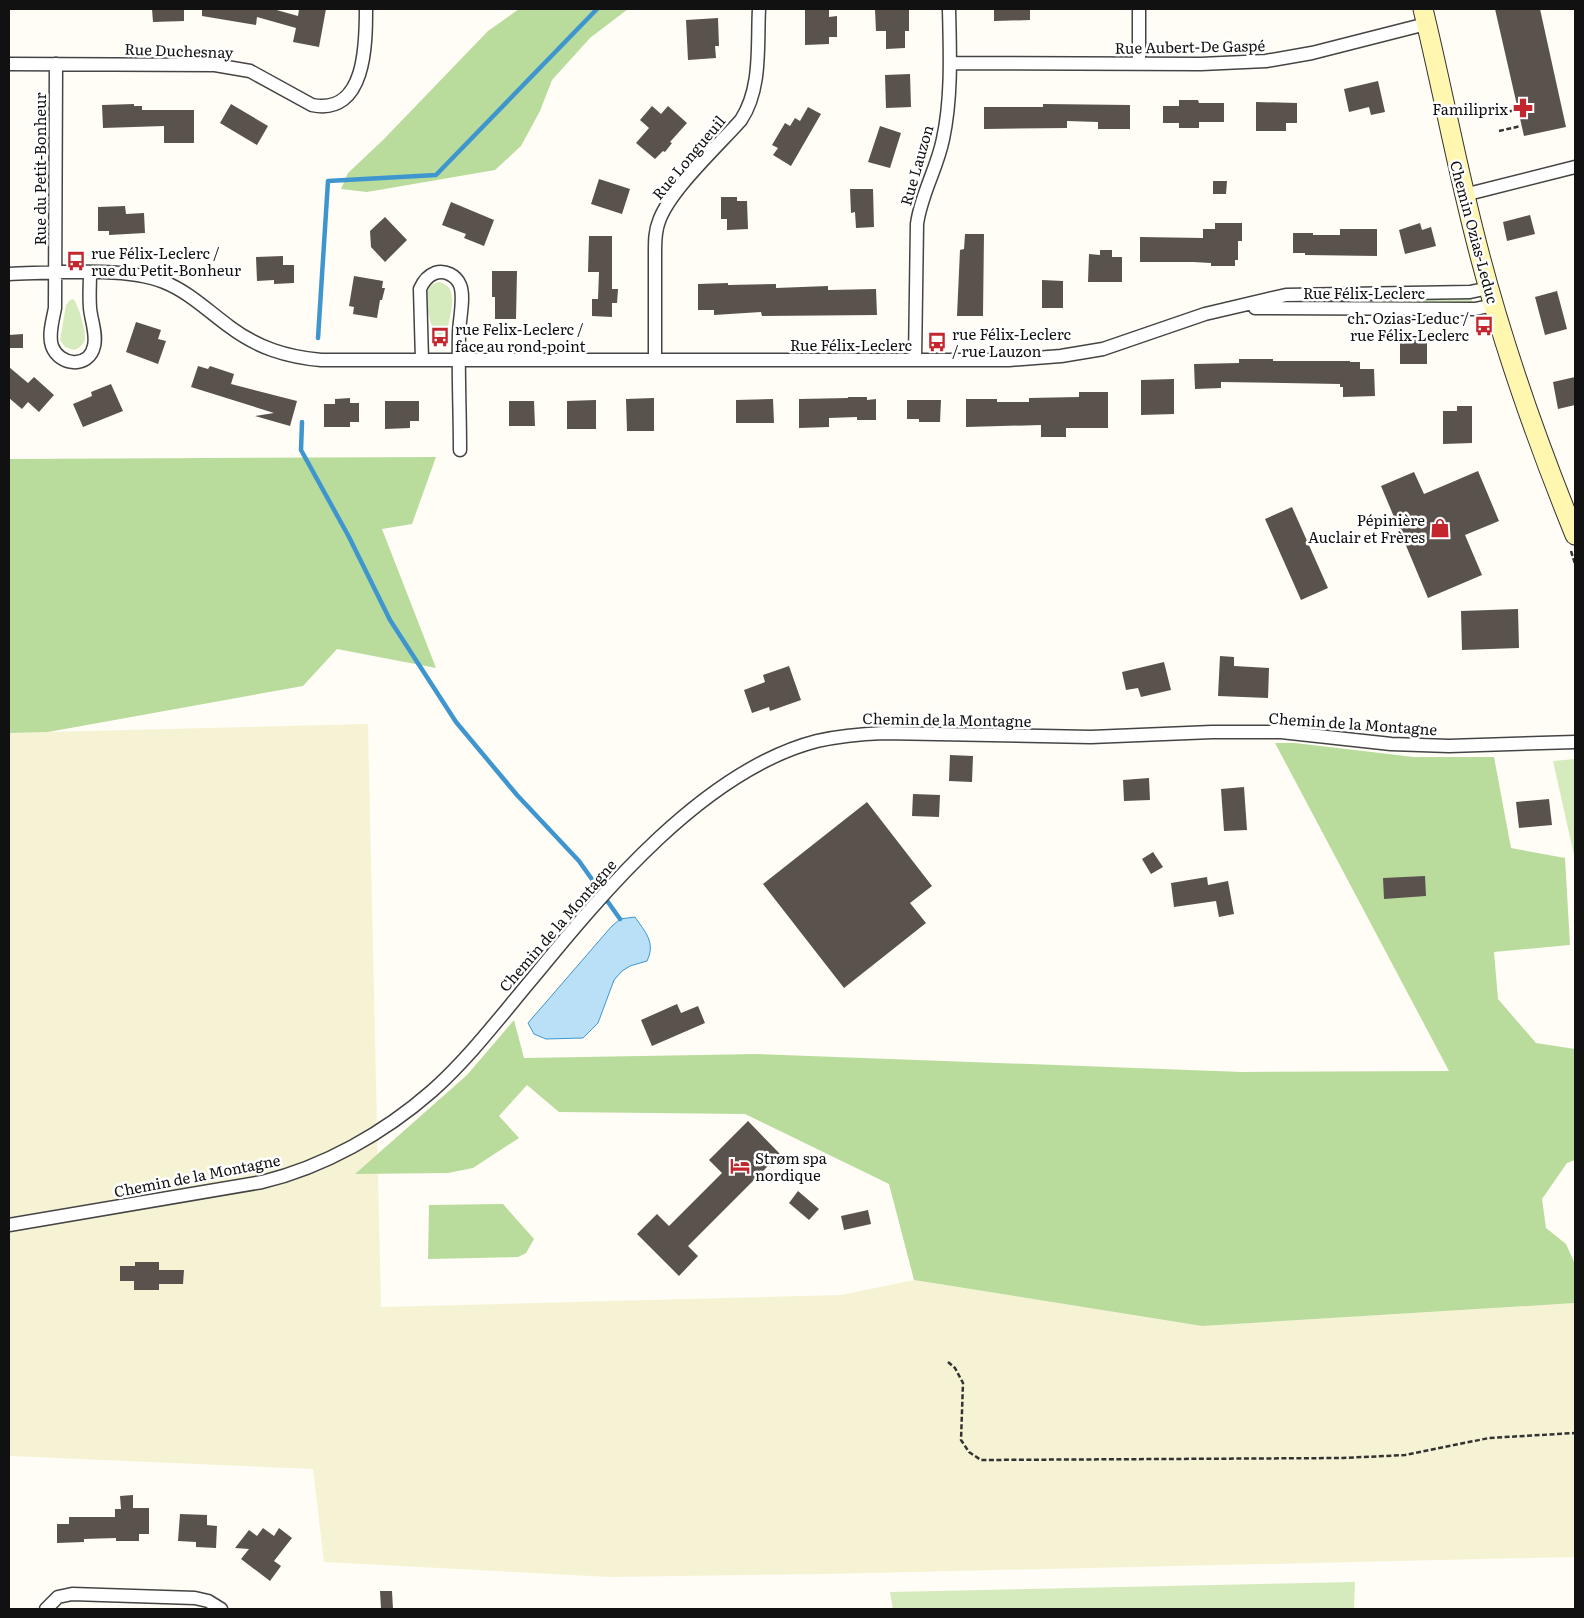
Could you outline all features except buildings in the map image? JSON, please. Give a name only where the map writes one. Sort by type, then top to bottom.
[{"type":"street","name":"Rue Duchesnay","points":[[9,64],[230,66],[259,75],[312,105],[321,107],[338,102],[351,90],[361,71],[365,50],[366,9]]},
{"type":"street","name":"Rue Longueuil","points":[[655,359],[655,243],[659,220],[671,199],[741,120],[749,107],[754,94],[756,79],[759,9]]},
{"type":"street","name":"Rue Lauzon","points":[[915,360],[917,224],[921,204],[944,137],[950,63],[949,9]]},
{"type":"street","points":[[1139,9],[1139,64]]},
{"type":"street","name":"Rue Aubert-De Gaspé","points":[[950,63],[1201,64],[1281,59],[1424,16]]},
{"type":"street","name":"Chemin Ozias-Leduc","points":[[1424,16],[1464,195],[1491,297],[1531,417],[1575,535]]},
{"type":"street","name":"Rue du Petit-Bonheur","points":[[56,64],[56,273]]},
{"type":"street","points":[[1464,195],[1575,167]]},
{"type":"street","points":[[422,360],[420,290],[425,279],[436,272],[452,275],[460,283],[461,289],[459,334],[460,450]]},
{"type":"street","points":[[56,273],[51,344],[58,357],[74,362],[86,358],[92,352],[95,344],[90,309],[90,273]]},
{"type":"street","name":"Rue Félix-Leclerc","points":[[9,274],[90,273],[141,276],[162,281],[184,293],[250,341],[283,354],[321,360],[1009,360],[1088,352],[1110,347],[1206,314],[1286,296],[1470,292],[1491,297]]},
{"type":"street","name":"Rue Félix-Leclerc","points":[[1235,307],[1475,309],[1491,297]]},
{"type":"street","name":"Chemin de la Montagne","points":[[9,1225],[276,1179],[326,1159],[362,1140],[415,1105],[448,1076],[591,906],[668,831],[699,805],[742,774],[795,748],[838,736],[884,733],[1091,737],[1212,732],[1281,732],[1391,744],[1449,746],[1575,742]]},
{"type":"street","points":[[46,1609],[58,1597],[72,1594],[188,1597],[208,1601],[221,1609]]},
{"type":"path","points":[[1495,114],[1517,110]]},
{"type":"path","points":[[1499,131],[1521,126]]},
{"type":"path","points":[[948,1362],[955,1368],[963,1383],[961,1440],[969,1452],[981,1460],[1352,1458],[1405,1455],[1489,1438],[1575,1433]]},
{"type":"shaded area","points":[[368,724],[381,1307],[841,1295],[914,1280],[1202,1326],[1575,1303],[1575,1557],[610,1577],[324,1562],[313,1469],[9,1456],[9,733]]},
{"type":"green space","points":[[519,9],[628,9],[590,38],[552,80],[540,111],[521,146],[495,170],[367,192],[341,189],[348,173],[383,140],[488,31]]},
{"type":"green space","points":[[439,282],[450,289],[452,294],[452,308],[448,328],[441,335],[435,334],[433,330],[427,302],[429,289]]},
{"type":"green space","points":[[1472,298],[1472,304],[1296,303],[1295,301]]},
{"type":"green space","points":[[73,299],[79,311],[85,335],[82,345],[74,350],[65,347],[60,340],[66,305]]},
{"type":"green space","points":[[436,457],[412,524],[382,529],[436,668],[337,649],[303,686],[48,732],[9,733],[9,459]]},
{"type":"green space","points":[[1275,743],[1295,743],[1414,757],[1494,757],[1511,848],[1565,858],[1570,945],[1494,952],[1498,999],[1536,1043],[1575,1049],[1575,1160],[1567,1163],[1542,1199],[1546,1228],[1566,1244],[1575,1264],[1575,1303],[1202,1326],[914,1280],[889,1184],[745,1114],[559,1112],[527,1085],[499,1116],[519,1138],[473,1168],[448,1173],[355,1174],[467,1075],[514,1020],[524,1058],[758,1054],[1242,1072],[1449,1071]]},
{"type":"green space","points":[[1575,759],[1575,854],[1574,855],[1553,761]]},
{"type":"green space","points":[[503,1204],[534,1239],[526,1253],[518,1257],[428,1259],[429,1205]]},
{"type":"green space","points":[[1355,1582],[1354,1609],[893,1609],[890,1592]]},
{"type":"water","points":[[635,917],[646,933],[650,943],[647,961],[630,966],[622,971],[614,980],[598,1023],[583,1038],[546,1039],[534,1034],[528,1023],[611,927],[620,919]]},
{"type":"waterway","points":[[318,338],[328,181],[436,175],[597,9]]},
{"type":"waterway","points":[[302,422],[301,450],[349,537],[390,620],[456,722],[517,795],[579,861],[620,919]]},
{"type":"place","name":"Familiprix","points":[[1523,108]]},
{"type":"place","name":"rue Félix-Leclerc / rue du Petit-Bonheur","points":[[76,261]]},
{"type":"place","name":"ch. Ozias-Leduc / rue Félix-Leclerc","points":[[1484,326]]},
{"type":"place","name":"rue Felix-Leclerc / face au rond-point","points":[[440,337]]},
{"type":"place","name":"rue Félix-Leclerc / rue Lauzon","points":[[937,342]]},
{"type":"place","name":"Pépinière Auclair et Frères","points":[[1440,528]]},
{"type":"place","name":"Strøm spa nordique","points":[[740,1166]]}]
